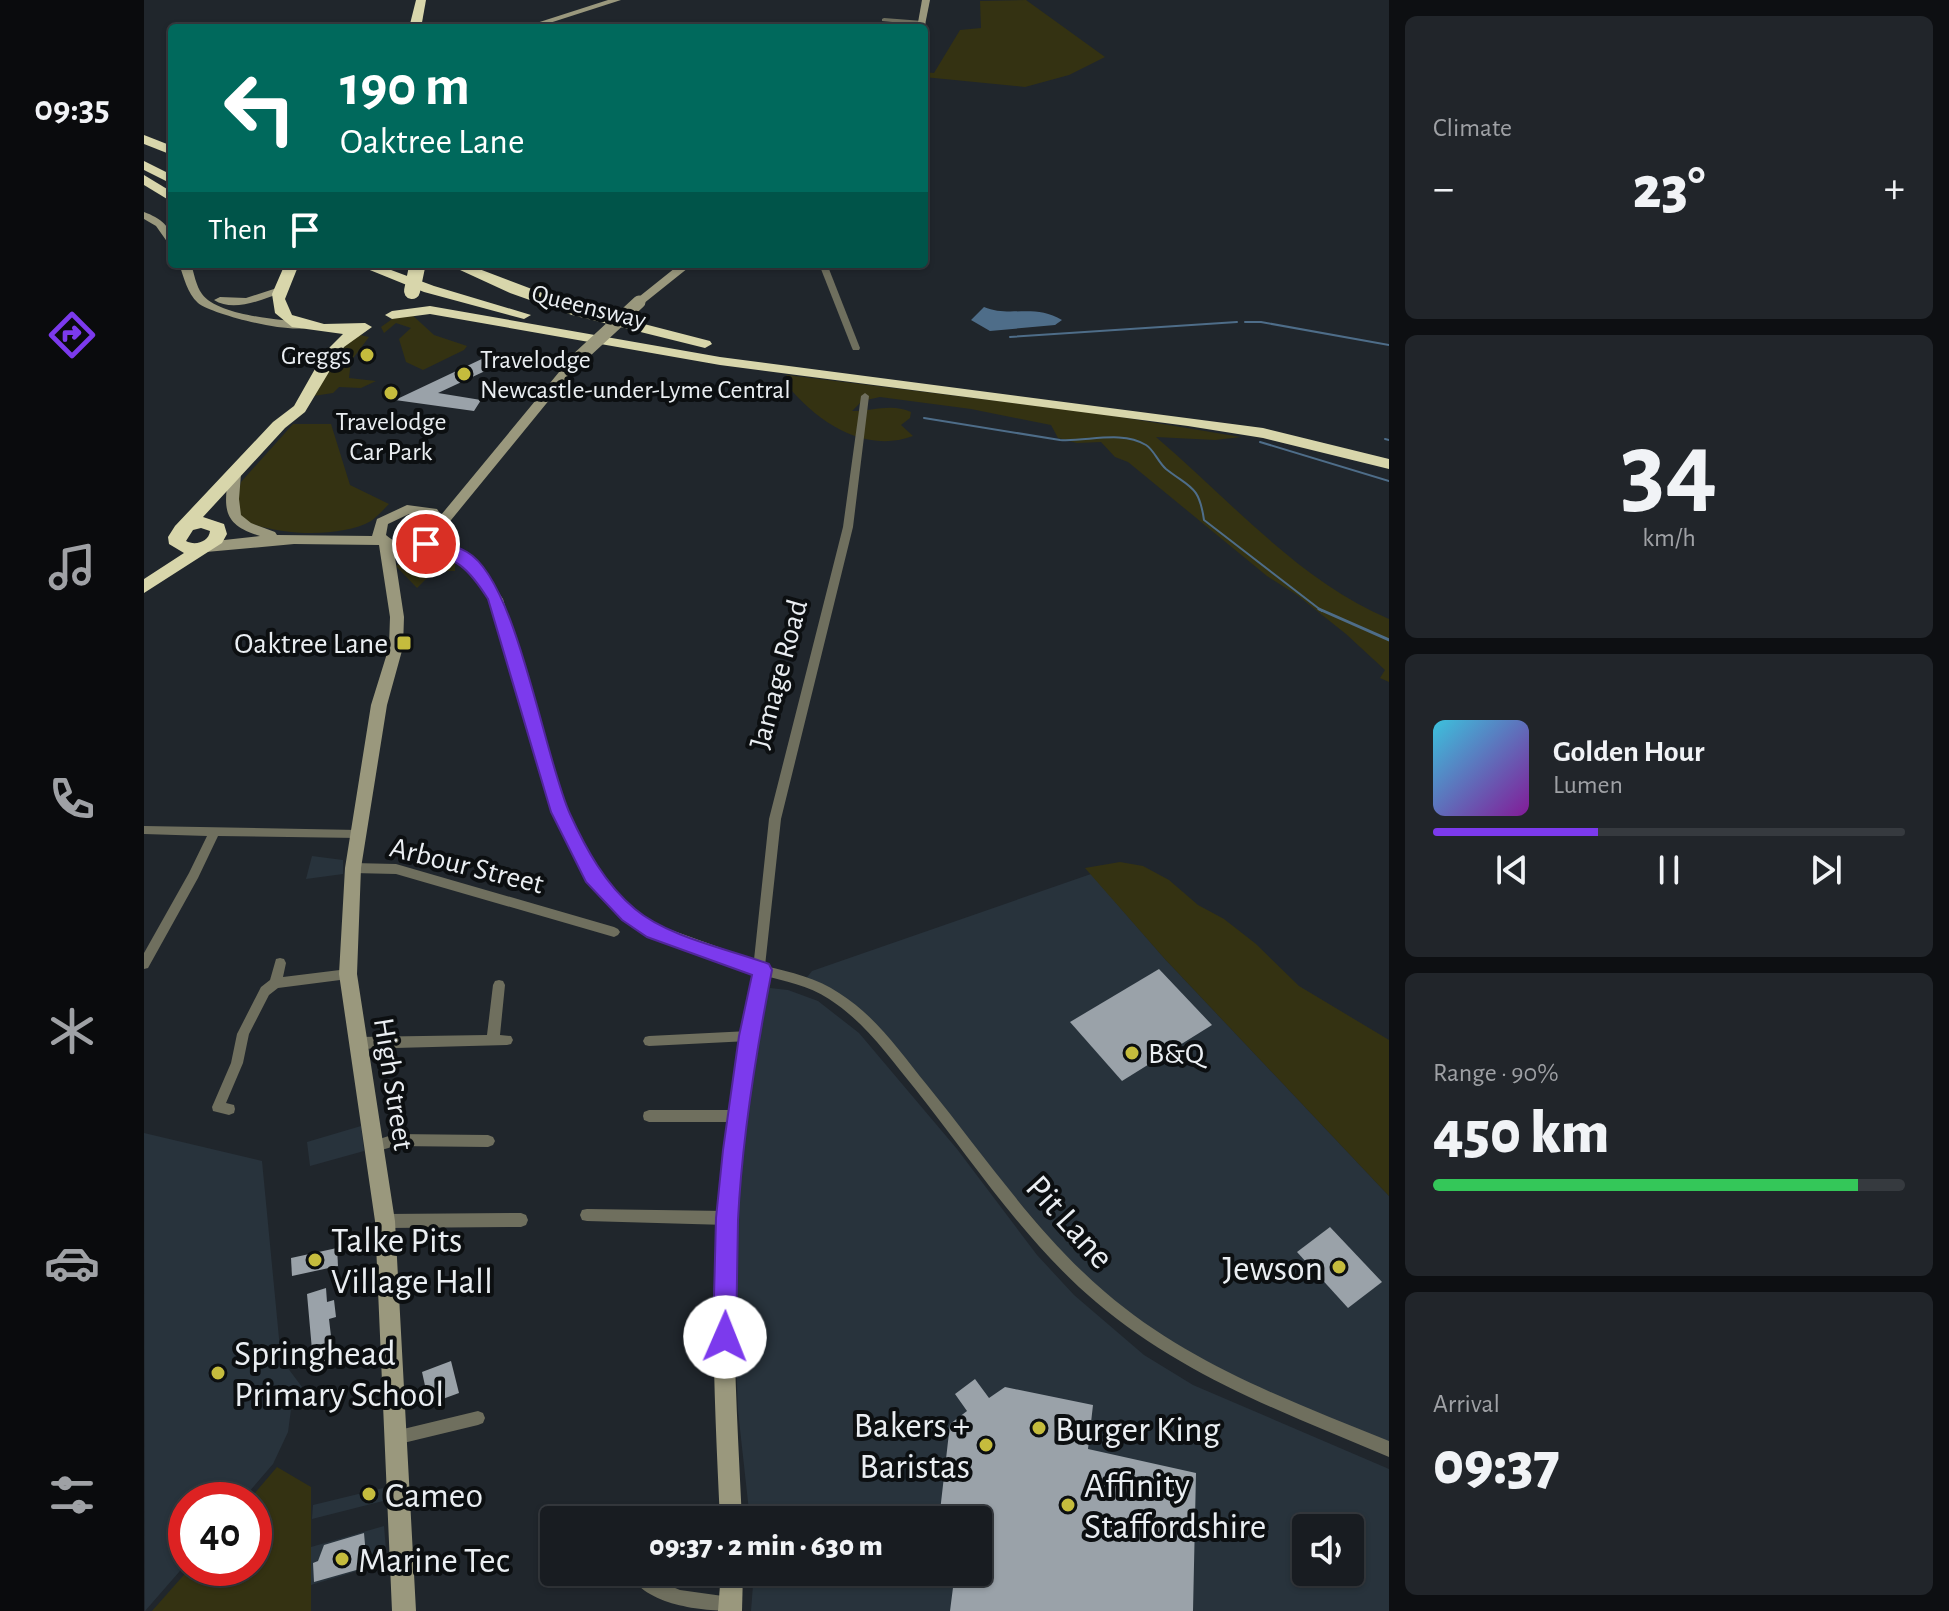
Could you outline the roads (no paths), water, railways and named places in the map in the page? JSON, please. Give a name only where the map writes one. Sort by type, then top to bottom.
[{"type":"highway","points":[[416,24],[421,0]]},
{"type":"highway","points":[[425,24],[429,0]]},
{"type":"highway","points":[[144,139],[168,149]]},
{"type":"highway","points":[[144,155],[168,168]]},
{"type":"highway","points":[[144,165],[168,178]]},
{"type":"highway","points":[[144,179],[168,195]]},
{"type":"highway","points":[[279,425],[279,419],[307,382],[322,352],[322,346],[308,327],[282,311],[278,302],[288,268]]},
{"type":"highway","name":"Queensway","points":[[373,268],[429,289],[568,327],[762,366]]},
{"type":"highway","name":"Queensway","points":[[401,268],[448,285],[583,321],[780,359]]},
{"type":"highway","points":[[146,585],[179,533],[279,425],[289,421],[339,344],[406,304],[417,268]]},
{"type":"highway","points":[[464,268],[586,316],[780,359],[1182,410],[1259,423],[1389,453]]},
{"type":"highway","points":[[392,315],[430,310],[762,366],[1188,421],[1277,436],[1389,464]]},
{"type":"highway","points":[[308,327],[332,331],[365,327]]},
{"type":"highway","points":[[146,585],[216,540],[223,488]]},
{"type":"highway","points":[[205,547],[183,548],[176,542],[179,533],[202,522],[217,528]]},
{"type":"street","points":[[538,24],[617,0]]},
{"type":"street","points":[[922,24],[926,0]]},
{"type":"street","points":[[884,20],[909,24]]},
{"type":"street","points":[[144,215],[160,224],[168,235]]},
{"type":"street","points":[[390,571],[405,553],[422,545],[440,528],[573,363],[639,302],[682,268]]},
{"type":"street","points":[[825,268],[856,348]]},
{"type":"street","points":[[187,269],[211,297],[223,301],[247,301],[280,290]]},
{"type":"street","points":[[187,269],[196,294],[210,305],[308,327]]},
{"type":"street","name":"Jamage Road","points":[[731,1506],[725,1337],[727,1218],[737,1116],[761,970],[775,819],[848,527],[865,396]]},
{"type":"street","points":[[235,474],[230,507],[238,523],[286,540]]},
{"type":"street","points":[[343,538],[382,522],[397,511],[456,499],[473,488]]},
{"type":"street","points":[[418,508],[432,512],[449,549]]},
{"type":"street","points":[[382,522],[379,529],[384,542]]},
{"type":"street","points":[[217,528],[257,541]]},
{"type":"street","points":[[205,547],[257,541],[343,538],[384,542],[398,548],[422,545],[449,549],[478,570],[496,599],[560,812],[593,877],[628,915],[654,931],[761,970]]},
{"type":"street","name":"High Street","points":[[384,542],[397,617],[396,647],[379,705],[353,868],[348,974],[385,1221],[404,1611]]},
{"type":"street","points":[[144,830],[358,834]]},
{"type":"street","points":[[144,964],[147,952],[194,875],[214,832]]},
{"type":"street","name":"Arbour Street","points":[[353,868],[396,869],[614,932]]},
{"type":"street","points":[[229,1109],[218,1107],[237,1063],[243,1034],[261,996],[275,983],[280,963]]},
{"type":"street","name":"Pit Lane","points":[[761,970],[822,988],[853,1009],[920,1086],[1038,1233],[1099,1296],[1140,1330],[1196,1366],[1389,1449]]},
{"type":"street","points":[[275,983],[348,974]]},
{"type":"street","points":[[493,1040],[499,985]]},
{"type":"street","points":[[649,1041],[749,1036]]},
{"type":"street","points":[[358,1043],[507,1040]]},
{"type":"street","points":[[649,1116],[737,1116]]},
{"type":"street","points":[[375,1146],[395,1140],[488,1141]]},
{"type":"street","points":[[587,1215],[727,1218]]},
{"type":"street","points":[[385,1221],[521,1220]]},
{"type":"street","points":[[395,1438],[478,1418]]},
{"type":"street","points":[[651,1586],[670,1596],[730,1608],[731,1586]]},
{"type":"water","points":[[984,307],[1042,312],[1062,320],[1055,325],[990,331],[971,320]]},
{"type":"waterway","points":[[1010,337],[1237,322]]},
{"type":"waterway","points":[[1245,322],[1261,322],[1389,345]]},
{"type":"waterway","points":[[924,418],[1060,440],[1115,437],[1146,445],[1166,469],[1196,493],[1204,520],[1320,609]]},
{"type":"waterway","points":[[1385,439],[1389,440]]},
{"type":"waterway","points":[[1260,442],[1389,481]]},
{"type":"waterway","points":[[1320,609],[1389,640]]},
{"type":"place","name":"Greggs","points":[[367,355]]},
{"type":"place","name":"Travelodge Newcastle-under-Lyme Central","points":[[464,374]]},
{"type":"place","name":"Travelodge Car Park","points":[[391,393]]},
{"type":"place","name":"Oaktree Lane","points":[[404,643]]},
{"type":"place","name":"B&Q","points":[[1132,1053]]},
{"type":"place","name":"Talke Pits Village Hall","points":[[315,1260]]},
{"type":"place","name":"Jewson","points":[[1339,1267]]},
{"type":"place","name":"Springhead Primary School","points":[[218,1373]]},
{"type":"place","name":"Burger King","points":[[1039,1428]]},
{"type":"place","name":"Bakers + Baristas","points":[[986,1445]]},
{"type":"place","name":"Cameo","points":[[369,1494]]},
{"type":"place","name":"Affinity Staffordshire","points":[[1068,1505]]},
{"type":"place","name":"Marine Tec","points":[[342,1559]]}]
